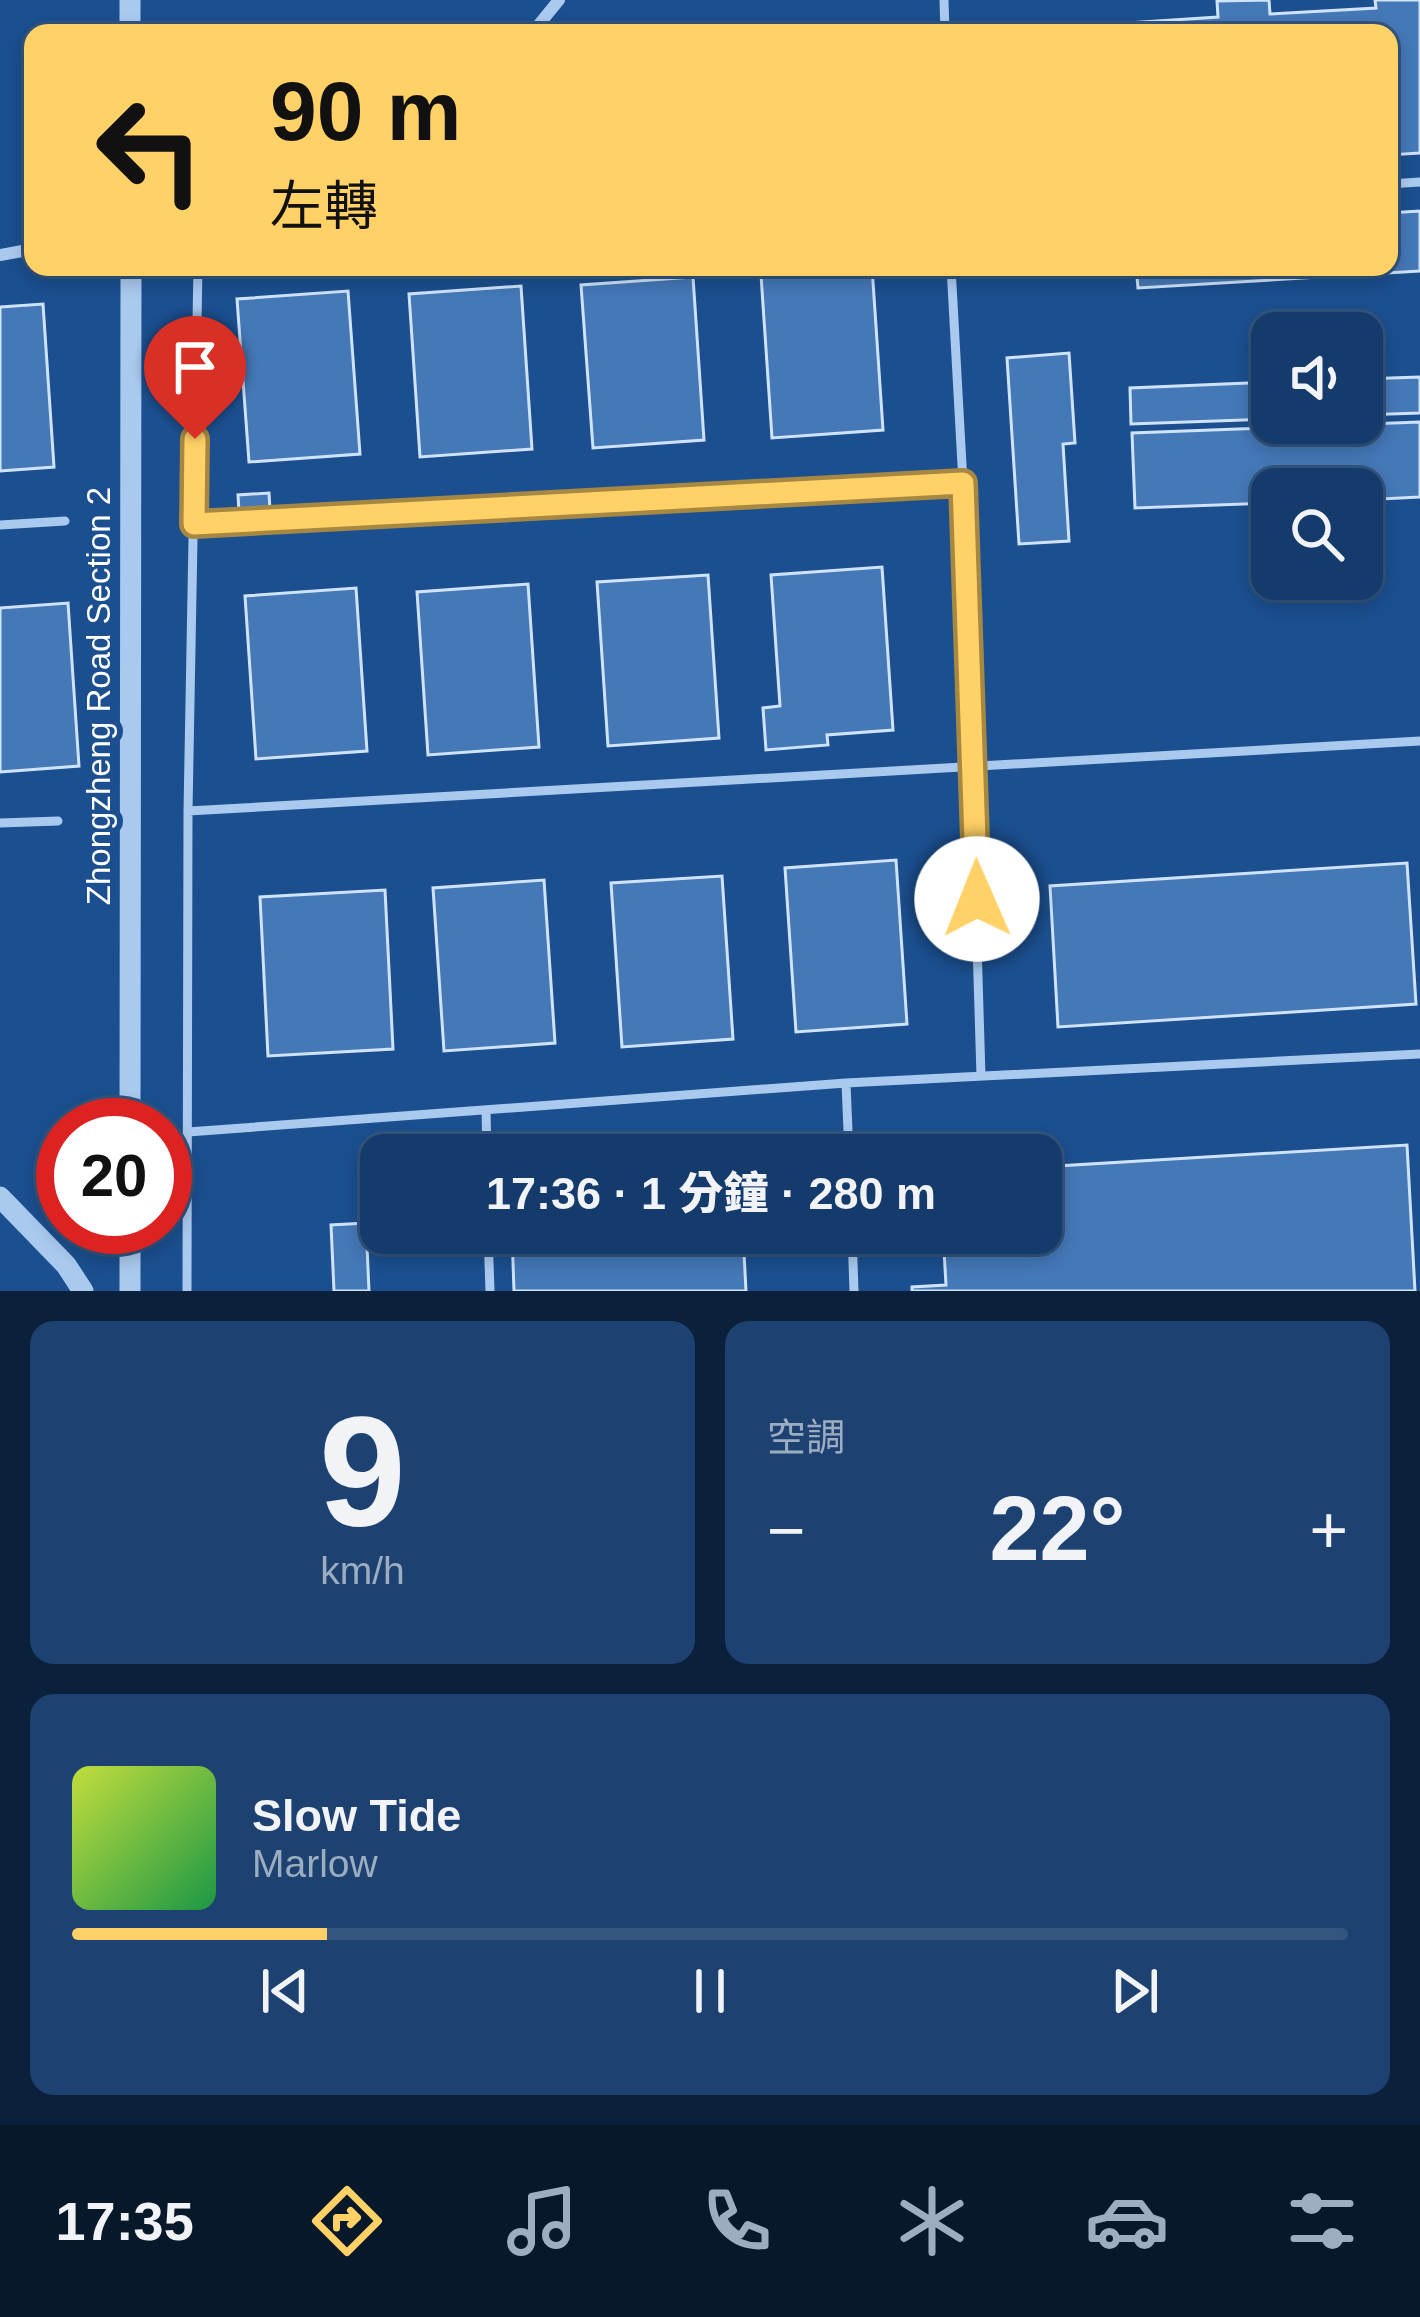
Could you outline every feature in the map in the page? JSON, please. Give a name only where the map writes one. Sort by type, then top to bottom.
[{"type":"street","points":[[539,24],[559,0]]},
{"type":"street","name":"Zhongzheng Road Section 2","points":[[130,1098],[131,276]]},
{"type":"street","points":[[0,1197],[66,1265],[83,1291]]},
{"type":"street","points":[[130,1254],[130,1291]]},
{"type":"lane","points":[[188,1098],[198,276]]},
{"type":"lane","points":[[952,276],[974,767],[981,1076]]},
{"type":"lane","points":[[194,524],[963,483]]},
{"type":"lane","points":[[0,525],[64,521]]},
{"type":"lane","points":[[188,812],[1420,741]]},
{"type":"lane","points":[[0,823],[58,820]]},
{"type":"lane","points":[[192,1132],[846,1083],[1420,1054]]},
{"type":"lane","points":[[846,1083],[848,1134]]},
{"type":"lane","points":[[486,1110],[487,1134]]},
{"type":"lane","points":[[187,1254],[187,1291]]},
{"type":"lane","points":[[489,1254],[490,1291]]},
{"type":"lane","points":[[853,1254],[854,1291]]},
{"type":"building","points":[[1269,0],[1270,14],[1376,8],[1375,0],[1420,0],[1420,153],[1398,154],[1398,24],[1112,24],[1218,17],[1217,1]]},
{"type":"building","points":[[1420,211],[1420,271],[1398,272],[1398,212]]},
{"type":"building","points":[[761,276],[873,276],[883,430],[772,438]]},
{"type":"building","points":[[1137,276],[1337,276],[1138,288]]},
{"type":"building","points":[[693,277],[704,440],[593,448],[581,285]]},
{"type":"building","points":[[521,286],[532,449],[420,457],[409,294]]},
{"type":"building","points":[[348,291],[360,454],[249,462],[237,299]]},
{"type":"building","points":[[43,304],[54,467],[0,471],[0,307]]},
{"type":"building","points":[[1069,353],[1075,443],[1063,444],[1069,541],[1019,544],[1007,358]]},
{"type":"building","points":[[1420,377],[1420,413],[1383,414],[1383,378]]},
{"type":"building","points":[[1251,383],[1251,420],[1131,424],[1130,388]]},
{"type":"building","points":[[1420,422],[1420,497],[1383,499],[1383,468],[1251,468],[1251,504],[1135,508],[1132,433],[1251,428],[1251,444],[1383,444],[1383,423]]},
{"type":"building","points":[[269,493],[270,510],[239,512],[238,495]]},
{"type":"building","points":[[882,567],[893,730],[827,735],[828,745],[766,750],[763,708],[780,706],[771,575]]},
{"type":"building","points":[[708,575],[719,738],[608,746],[597,582]]},
{"type":"building","points":[[528,584],[539,747],[428,755],[417,592]]},
{"type":"building","points":[[356,588],[367,751],[256,759],[245,596]]},
{"type":"building","points":[[68,603],[79,766],[0,772],[0,608]]},
{"type":"building","points":[[896,860],[907,1024],[796,1032],[785,868]]},
{"type":"building","points":[[1407,863],[1416,1004],[1058,1027],[1050,886]]},
{"type":"building","points":[[722,876],[733,1039],[622,1047],[611,883]]},
{"type":"building","points":[[544,880],[555,1043],[444,1051],[433,888]]},
{"type":"building","points":[[385,890],[393,1049],[268,1056],[260,897]]},
{"type":"building","points":[[1407,1145],[1415,1291],[912,1291],[912,1287],[946,1285],[944,1254],[1062,1254],[1062,1166]]},
{"type":"building","points":[[360,1223],[360,1254],[367,1254],[369,1291],[334,1291],[331,1225]]},
{"type":"building","points":[[513,1254],[744,1254],[746,1291],[514,1291]]},
{"type":"route","points":[[195,439],[194,524],[963,483],[977,899]]}]
